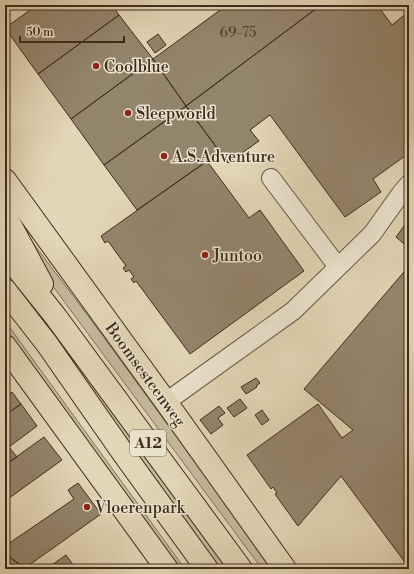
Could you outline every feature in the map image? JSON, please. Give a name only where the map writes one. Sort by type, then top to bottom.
[{"type":"main road","name":"Boomsesteenweg","points":[[5,180],[285,569]]},
{"type":"main road","points":[[5,215],[39,278],[56,316]]},
{"type":"main road","name":"A12","points":[[5,253],[56,316],[241,569]]},
{"type":"main road","name":"A12","points":[[5,290],[47,344],[122,454],[207,569]]},
{"type":"main road","points":[[5,312],[93,426],[122,454]]},
{"type":"main road","points":[[5,346],[168,569]]},
{"type":"lane","points":[[271,178],[338,267]]},
{"type":"lane","points":[[166,402],[293,311],[372,234],[409,184]]},
{"type":"shaded area","points":[[14,218],[86,313],[273,569],[262,569],[46,277]]},
{"type":"shaded area","points":[[5,268],[227,569],[220,569],[37,320],[5,279]]},
{"type":"shaded area","points":[[5,321],[185,569],[176,569],[5,334]]},
{"type":"building","points":[[37,5],[112,5],[119,15],[38,74],[5,28]]},
{"type":"building","points":[[227,5],[321,5],[186,106],[153,59]]},
{"type":"building","points":[[321,5],[377,5],[392,25],[407,13],[409,15],[409,153],[373,179],[381,192],[345,217],[270,115],[250,130],[259,141],[228,163],[186,106]]},
{"type":"building","name":"Coolblue","points":[[119,15],[153,59],[71,119],[38,74]]},
{"type":"building","points":[[158,34],[166,45],[155,53],[147,42]]},
{"type":"building","name":"Sleepworld","points":[[153,59],[186,106],[104,165],[71,119]]},
{"type":"building","name":"A.S.Adventure","points":[[186,106],[220,152],[137,210],[104,165]]},
{"type":"building","name":"Juntoo","points":[[207,161],[249,218],[260,210],[304,271],[190,354],[136,281],[134,283],[131,279],[134,277],[129,270],[126,272],[123,268],[126,266],[108,241],[105,243],[101,236]]},
{"type":"building","points":[[409,219],[409,248],[396,237]]},
{"type":"building","points":[[409,266],[409,569],[401,569],[407,565],[341,476],[298,526],[275,494],[277,493],[273,487],[271,489],[247,455],[318,404],[342,438],[353,430],[304,389]]},
{"type":"building","points":[[256,378],[260,383],[256,386],[257,387],[246,394],[241,387]]},
{"type":"building","points":[[12,392],[21,404],[5,415],[5,397]]},
{"type":"building","points":[[240,399],[247,408],[234,417],[227,408]]},
{"type":"building","points":[[21,404],[37,426],[5,450],[5,415]]},
{"type":"building","points":[[219,406],[225,413],[218,418],[223,425],[211,434],[200,420]]},
{"type":"building","points":[[262,410],[269,420],[262,425],[255,415]]},
{"type":"building","points":[[44,437],[62,460],[5,501],[5,465]]},
{"type":"building","points":[[9,447],[17,457],[5,465],[5,450]]},
{"type":"building","points":[[78,483],[101,514],[25,568],[5,554],[5,549],[9,546],[8,544],[74,499],[68,490]]},
{"type":"building","points":[[5,554],[25,568],[5,569]]},
{"type":"building","points":[[66,555],[76,569],[46,569]]},
{"type":"place","name":"Coolblue","points":[[96,66]]},
{"type":"place","name":"Sleepworld","points":[[128,113]]},
{"type":"place","name":"A.S.Adventure","points":[[164,156]]},
{"type":"place","name":"Juntoo","points":[[205,255]]},
{"type":"place","name":"Vloerenpark","points":[[87,507]]}]
